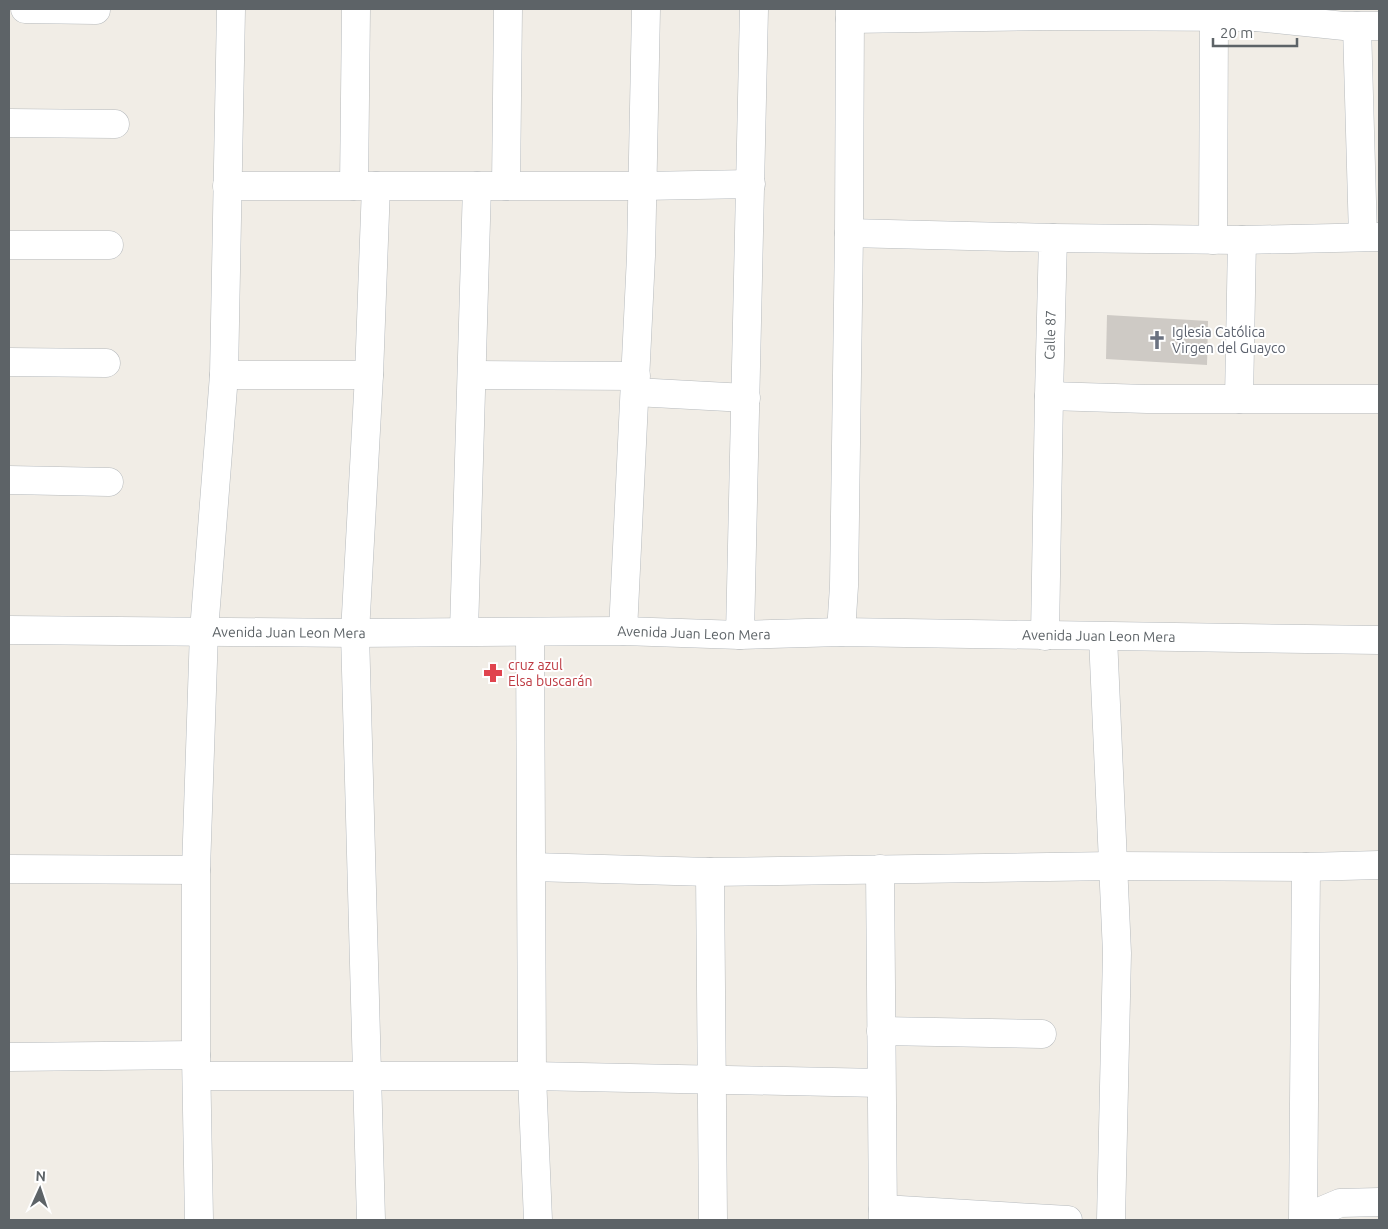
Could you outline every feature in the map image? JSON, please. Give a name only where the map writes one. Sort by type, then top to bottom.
[{"type":"street","points":[[25,9],[96,10]]},
{"type":"street","points":[[199,1220],[196,1066],[196,870],[204,631],[224,375],[231,9]]},
{"type":"street","points":[[356,9],[365,186],[369,375],[355,633],[371,1220]]},
{"type":"street","points":[[506,186],[508,9]]},
{"type":"street","points":[[623,631],[635,384],[646,9]]},
{"type":"street","points":[[740,635],[754,9]]},
{"type":"street","points":[[841,632],[844,586],[850,14],[1046,12],[1214,17],[1256,13],[1368,26],[1371,237],[1213,240],[849,233]]},
{"type":"street","points":[[1213,240],[1214,17]]},
{"type":"street","points":[[9,123],[115,124]]},
{"type":"street","points":[[228,186],[642,186],[751,184]]},
{"type":"street","points":[[464,631],[473,376],[477,186]]},
{"type":"street","name":"Calle 87","points":[[1045,636],[1048,396],[1054,238]]},
{"type":"street","points":[[1239,399],[1242,240]]},
{"type":"street","points":[[9,245],[109,245]]},
{"type":"street","points":[[9,362],[106,363]]},
{"type":"street","points":[[224,375],[369,375]]},
{"type":"street","points":[[473,376],[635,384],[746,398]]},
{"type":"street","points":[[1048,396],[1379,399]]},
{"type":"street","points":[[9,480],[109,482]]},
{"type":"street","name":"Avenida Juan Leon Mera","points":[[9,630],[355,633],[623,631],[740,635],[841,632],[1379,640]]},
{"type":"street","points":[[530,632],[532,1076],[538,1220]]},
{"type":"street","points":[[1103,637],[1117,952],[1110,1220]]},
{"type":"street","points":[[532,866],[710,872],[1113,866],[1306,867],[1379,865]]},
{"type":"street","points":[[1306,867],[1304,1220],[1340,1203],[1379,1202]]},
{"type":"street","points":[[9,869],[196,870]]},
{"type":"street","points":[[880,869],[883,1214],[1068,1220]]},
{"type":"street","points":[[710,872],[713,1220]]},
{"type":"street","points":[[881,1031],[1042,1034]]},
{"type":"street","points":[[9,1057],[366,1076],[532,1076],[882,1084]]},
{"type":"building","name":"Iglesia Católica Virgen del Guayco","points":[[1107,315],[1208,321],[1207,365],[1106,359]]},
{"type":"place","name":"Iglesia Católica Virgen del Guayco","points":[[1157,340]]},
{"type":"place","name":"cruz azul Elsa buscarán","points":[[493,673]]}]
